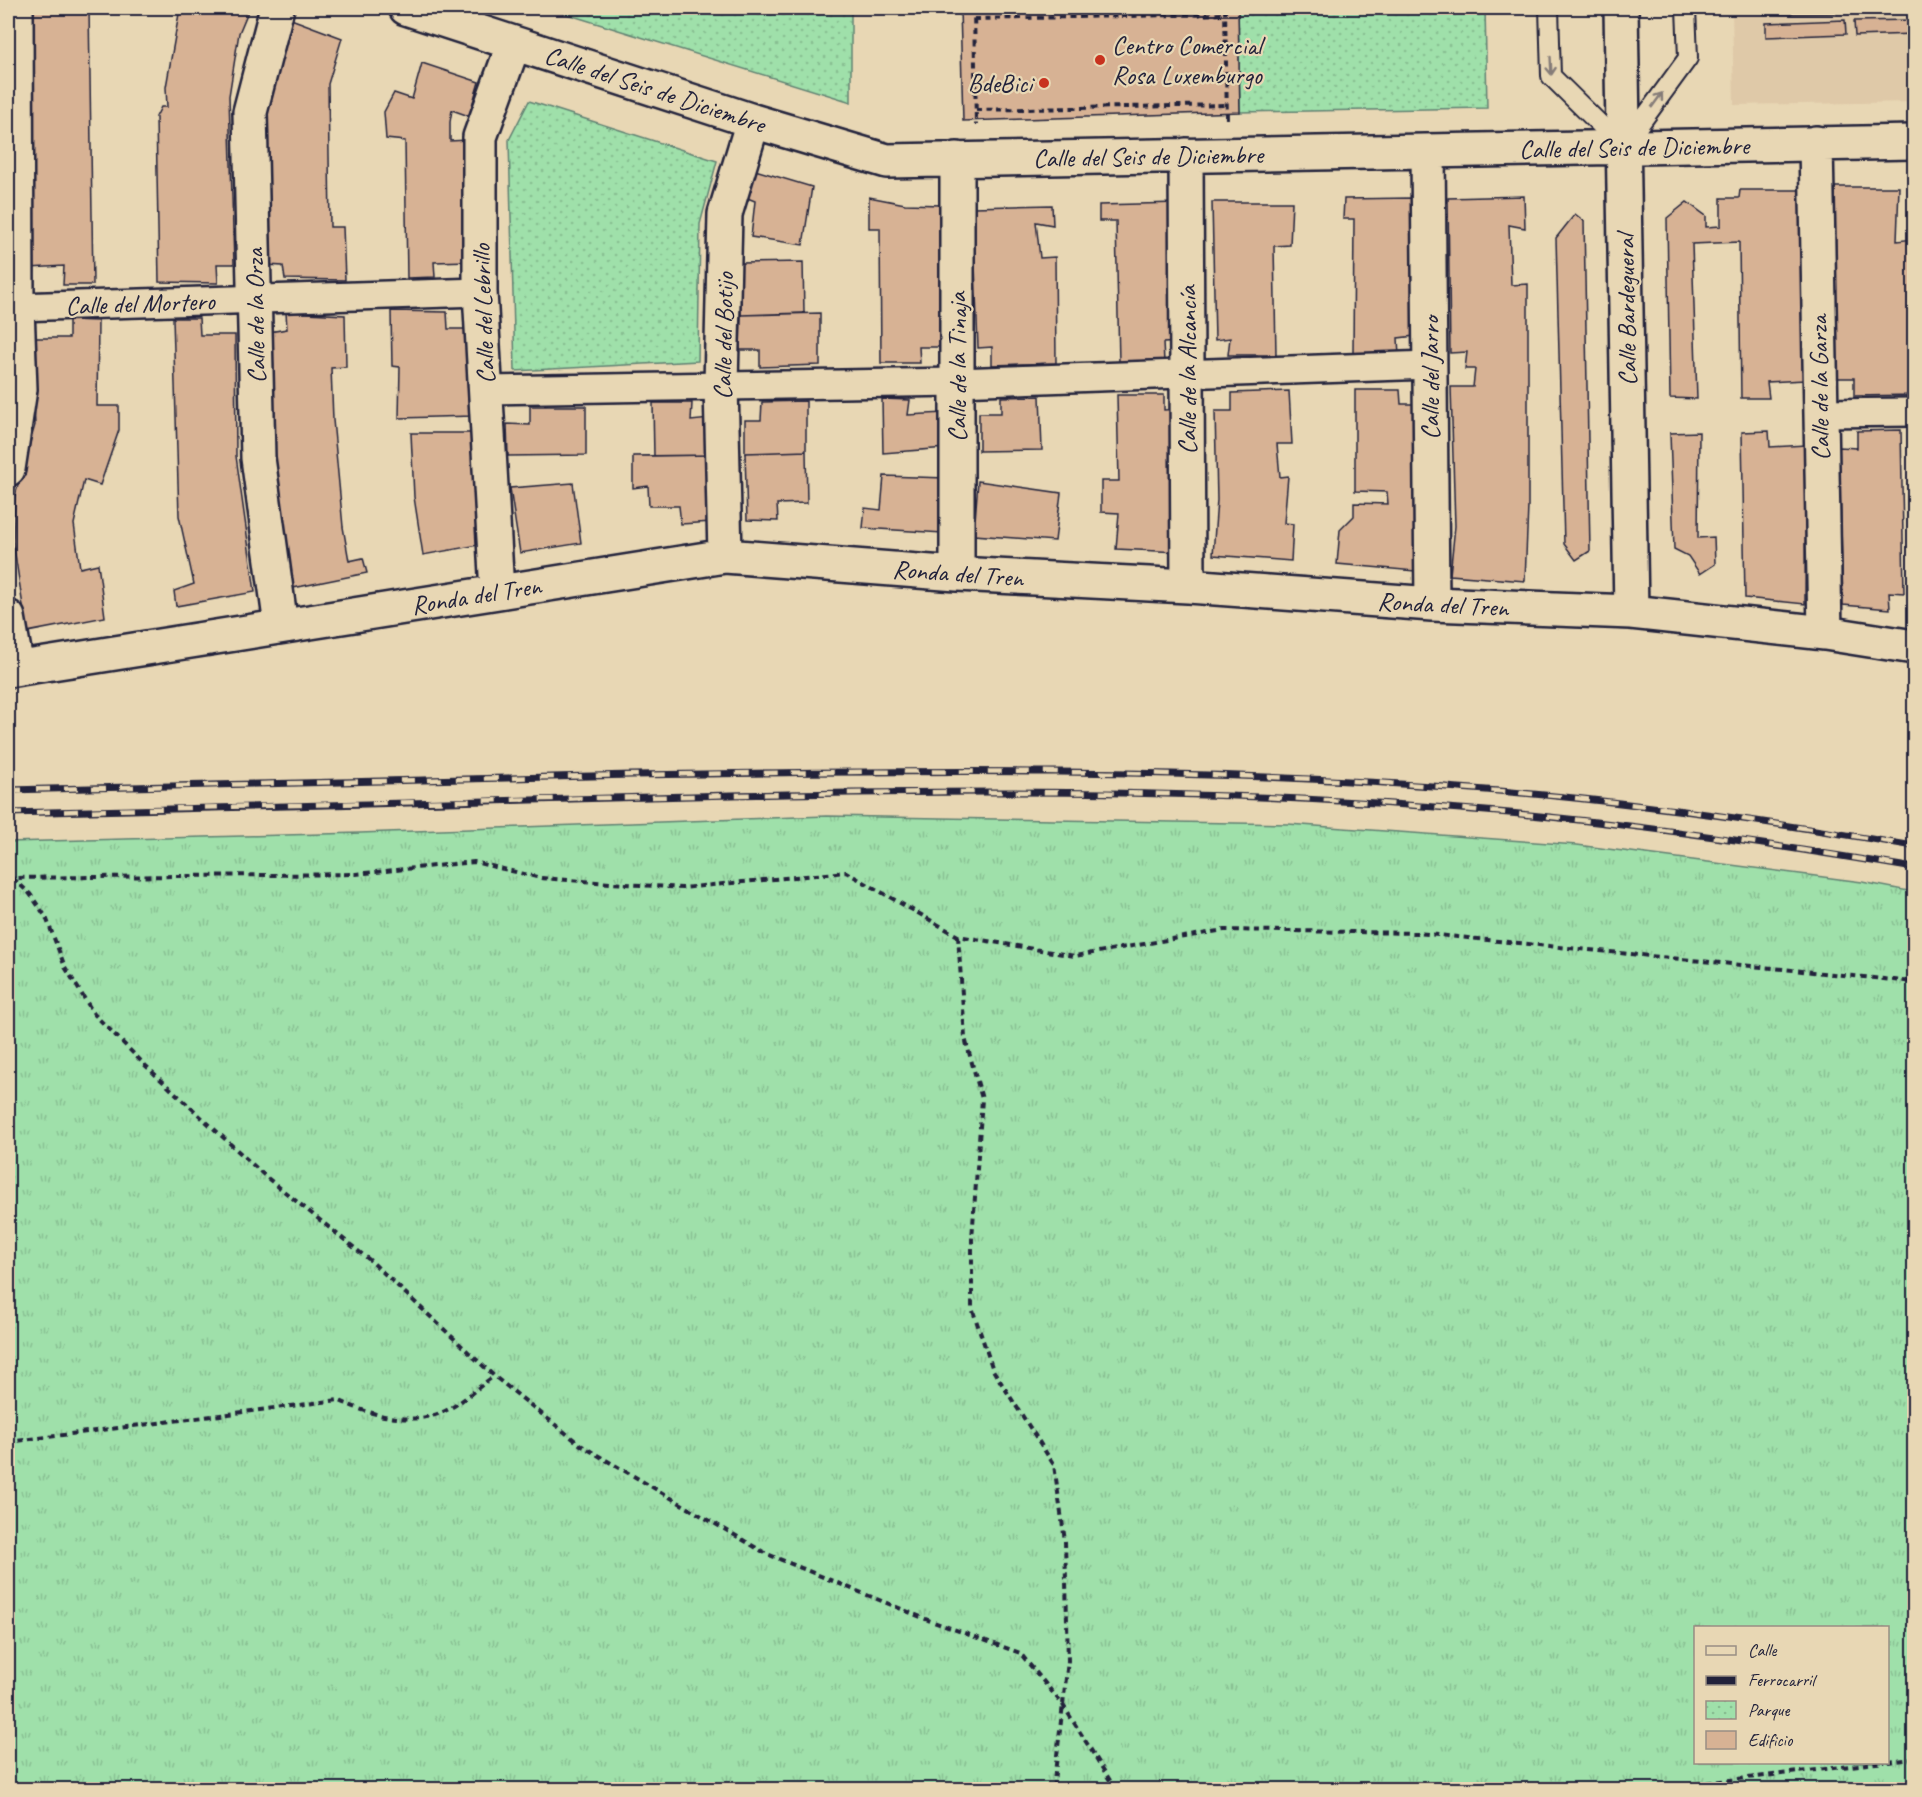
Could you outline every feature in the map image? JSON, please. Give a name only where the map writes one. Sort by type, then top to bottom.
[{"type":"street","points":[[8,469],[20,389],[17,307],[15,8]]},
{"type":"street","name":"Calle de la Orza","points":[[278,8],[250,112],[258,458],[281,626]]},
{"type":"street","name":"Calle del Seis de Diciembre","points":[[406,8],[753,121],[887,160],[1914,142]]},
{"type":"street","name":"Calle Bardegueral","points":[[1621,8],[1631,612]]},
{"type":"street","name":"Calle del Lebrillo","points":[[497,592],[480,292],[480,137],[514,43]]},
{"type":"street","name":"Calle del Botijo","points":[[725,556],[720,385],[725,214],[753,121]]},
{"type":"street","name":"Calle de la Garza","points":[[1816,143],[1819,413],[1825,633]]},
{"type":"street","name":"Calle del Jarro","points":[[1428,151],[1431,604]]},
{"type":"street","name":"Calle de la Alcancía","points":[[1186,155],[1188,586]]},
{"type":"street","name":"Calle de la Tinaja","points":[[957,574],[957,381],[967,159]]},
{"type":"street","name":"Calle del Mortero","points":[[17,307],[480,292]]},
{"type":"street","points":[[485,390],[957,381],[1430,365]]},
{"type":"street","points":[[1819,413],[1914,412]]},
{"type":"street","name":"Ronda del Tren","points":[[12,669],[725,556],[957,574],[1188,586],[1431,604],[1631,612],[1825,633],[1914,647]]},
{"type":"street","points":[[8,616],[12,669]]},
{"type":"lane","points":[[1549,8],[1551,76],[1623,147],[1688,58],[1686,8]]},
{"type":"path","points":[[967,159],[976,110],[974,8]]},
{"type":"path","points":[[1052,8],[1052,18]]},
{"type":"path","points":[[1225,8],[1228,154]]},
{"type":"path","points":[[974,19],[1226,15]]},
{"type":"path","points":[[976,110],[1227,105]]},
{"type":"path","points":[[8,878],[356,874],[474,862],[541,878],[682,888],[846,872],[957,936],[1075,956],[1224,930],[1417,933],[1914,982]]},
{"type":"path","points":[[13,878],[30,894],[46,917],[65,967],[94,1014],[146,1066],[265,1176],[372,1262],[494,1376],[582,1446],[767,1554],[928,1620],[1020,1653],[1063,1705],[1116,1790]]},
{"type":"path","points":[[957,936],[965,1038],[982,1099],[972,1239],[972,1308],[993,1370],[1054,1465],[1065,1541],[1068,1660],[1053,1790]]},
{"type":"path","points":[[8,1442],[338,1400],[361,1411],[416,1420],[446,1411],[494,1376]]},
{"type":"path","points":[[1889,1762],[1914,1758]]},
{"type":"path","points":[[1644,1790],[1869,1764]]},
{"type":"shaded area","points":[[1732,8],[1914,8],[1914,102],[1734,105]]},
{"type":"green space","points":[[547,8],[851,8],[851,102]]},
{"type":"green space","points":[[1238,8],[1485,8],[1487,108],[1240,112]]},
{"type":"green space","points":[[529,101],[717,161],[700,224],[698,361],[515,371],[509,140]]},
{"type":"green space","points":[[827,816],[1288,824],[1577,845],[1862,882],[1914,892],[1914,1789],[8,1789],[8,842],[360,833]]},
{"type":"building","points":[[24,8],[89,8],[93,285],[63,285],[64,266],[29,268]]},
{"type":"building","points":[[180,8],[249,9],[239,33],[229,96],[234,264],[217,264],[218,283],[159,282],[156,117],[161,107],[167,107],[166,87]]},
{"type":"building","name":"Centro Comercial Rosa Luxemburgo","points":[[960,8],[1238,8],[1240,112],[963,121]]},
{"type":"building","points":[[1764,8],[1914,8],[1914,12],[1764,14]]},
{"type":"building","points":[[283,16],[342,38],[328,84],[330,227],[343,227],[345,280],[285,279],[283,266],[267,265],[267,91]]},
{"type":"building","points":[[1845,20],[1846,34],[1766,37],[1766,23]]},
{"type":"building","points":[[1914,20],[1914,34],[1855,36],[1854,21]]},
{"type":"building","points":[[422,63],[479,82],[469,116],[452,110],[450,122],[450,141],[468,140],[470,261],[434,262],[435,277],[407,278],[405,141],[386,139],[384,112],[394,93],[412,99]]},
{"type":"building","points":[[755,170],[812,187],[803,245],[751,237],[755,201],[745,197]]},
{"type":"building","points":[[1835,187],[1899,187],[1897,241],[1914,239],[1914,395],[1854,396],[1854,378],[1837,378]]},
{"type":"building","points":[[1740,190],[1801,190],[1805,380],[1767,382],[1769,398],[1741,398],[1739,242],[1692,244],[1697,399],[1670,398],[1667,218],[1687,202],[1706,216],[1706,227],[1721,226],[1721,198],[1739,198]]},
{"type":"building","points":[[1524,196],[1525,228],[1509,225],[1511,285],[1528,284],[1528,506],[1525,581],[1450,575],[1455,526],[1451,387],[1473,387],[1475,369],[1465,369],[1467,352],[1450,353],[1448,198]]},
{"type":"building","points":[[869,197],[905,204],[941,205],[944,347],[919,347],[920,363],[881,363],[880,228],[869,228]]},
{"type":"building","points":[[1412,198],[1415,336],[1398,338],[1399,356],[1353,355],[1354,219],[1343,219],[1344,199]]},
{"type":"building","points":[[1212,202],[1292,202],[1290,245],[1274,246],[1276,355],[1228,355],[1230,338],[1215,340]]},
{"type":"building","points":[[1178,203],[1182,342],[1163,343],[1164,362],[1119,363],[1116,221],[1099,221],[1099,205]]},
{"type":"building","points":[[1052,205],[1053,225],[1036,222],[1040,258],[1055,257],[1056,363],[992,365],[992,347],[978,348],[973,207]]},
{"type":"building","points":[[1575,214],[1584,221],[1590,551],[1576,560],[1564,544],[1556,238]]},
{"type":"building","points":[[803,262],[804,313],[741,315],[740,263]]},
{"type":"building","points":[[391,311],[447,312],[448,329],[472,329],[473,416],[399,418],[400,367],[392,366]]},
{"type":"building","points":[[286,312],[345,315],[346,367],[331,368],[333,420],[343,527],[349,561],[363,558],[367,573],[288,589],[271,454],[269,332],[287,329]]},
{"type":"building","points":[[820,313],[820,365],[760,367],[760,350],[740,350],[741,315]]},
{"type":"building","points":[[173,318],[199,318],[200,335],[235,335],[236,456],[255,592],[176,606],[174,591],[194,584],[179,516]]},
{"type":"building","points":[[69,320],[98,321],[97,406],[119,406],[119,430],[100,485],[84,480],[74,524],[80,568],[98,564],[105,617],[27,632],[13,541],[15,496],[35,425],[31,338],[69,338]]},
{"type":"building","points":[[1355,390],[1400,390],[1401,404],[1418,404],[1421,503],[1415,571],[1337,564],[1340,530],[1354,516],[1354,503],[1388,504],[1387,492],[1355,491]]},
{"type":"building","points":[[1289,391],[1292,444],[1277,444],[1280,477],[1288,476],[1284,523],[1293,524],[1291,561],[1213,555],[1217,500],[1215,411],[1232,411],[1232,393]]},
{"type":"building","points":[[1117,395],[1164,395],[1164,410],[1181,409],[1179,552],[1116,549],[1119,513],[1101,512],[1101,481],[1119,481]]},
{"type":"building","points":[[1040,396],[1042,450],[979,451],[979,413],[1001,413],[1001,397]]},
{"type":"building","points":[[882,399],[910,400],[908,415],[945,413],[946,448],[883,453]]},
{"type":"building","points":[[806,401],[806,451],[745,453],[745,420],[761,420],[762,402]]},
{"type":"building","points":[[653,403],[692,403],[691,421],[710,419],[712,455],[654,456]]},
{"type":"building","points":[[530,406],[586,406],[586,455],[508,456],[507,424],[530,425]]},
{"type":"building","points":[[1901,430],[1904,593],[1889,592],[1890,609],[1843,605],[1839,447],[1857,448],[1857,431]]},
{"type":"building","points":[[1769,431],[1770,447],[1806,445],[1805,604],[1745,598],[1742,432]]},
{"type":"building","points":[[1699,432],[1698,538],[1714,537],[1715,564],[1700,574],[1688,556],[1674,549],[1670,433]]},
{"type":"building","points":[[411,433],[473,433],[484,544],[423,555],[414,497]]},
{"type":"building","points":[[806,451],[807,503],[777,504],[778,521],[747,520],[745,453]]},
{"type":"building","points":[[712,455],[712,522],[681,524],[679,506],[649,506],[648,486],[633,488],[633,456]]},
{"type":"building","points":[[884,476],[946,478],[943,533],[863,528],[865,508],[881,510]]},
{"type":"building","points":[[978,481],[1061,493],[1055,541],[974,535]]},
{"type":"building","points":[[573,483],[581,543],[520,553],[510,488]]},
{"type":"railway","points":[[8,790],[739,773],[952,771],[1273,777],[1486,790],[1594,800],[1701,813],[1914,846]]},
{"type":"railway","points":[[8,813],[860,793],[1173,794],[1382,803],[1540,816],[1701,835],[1914,868]]},
{"type":"place","name":"Centro Comercial Rosa Luxemburgo","points":[[1100,60]]},
{"type":"place","name":"BdeBici","points":[[1044,83]]}]
